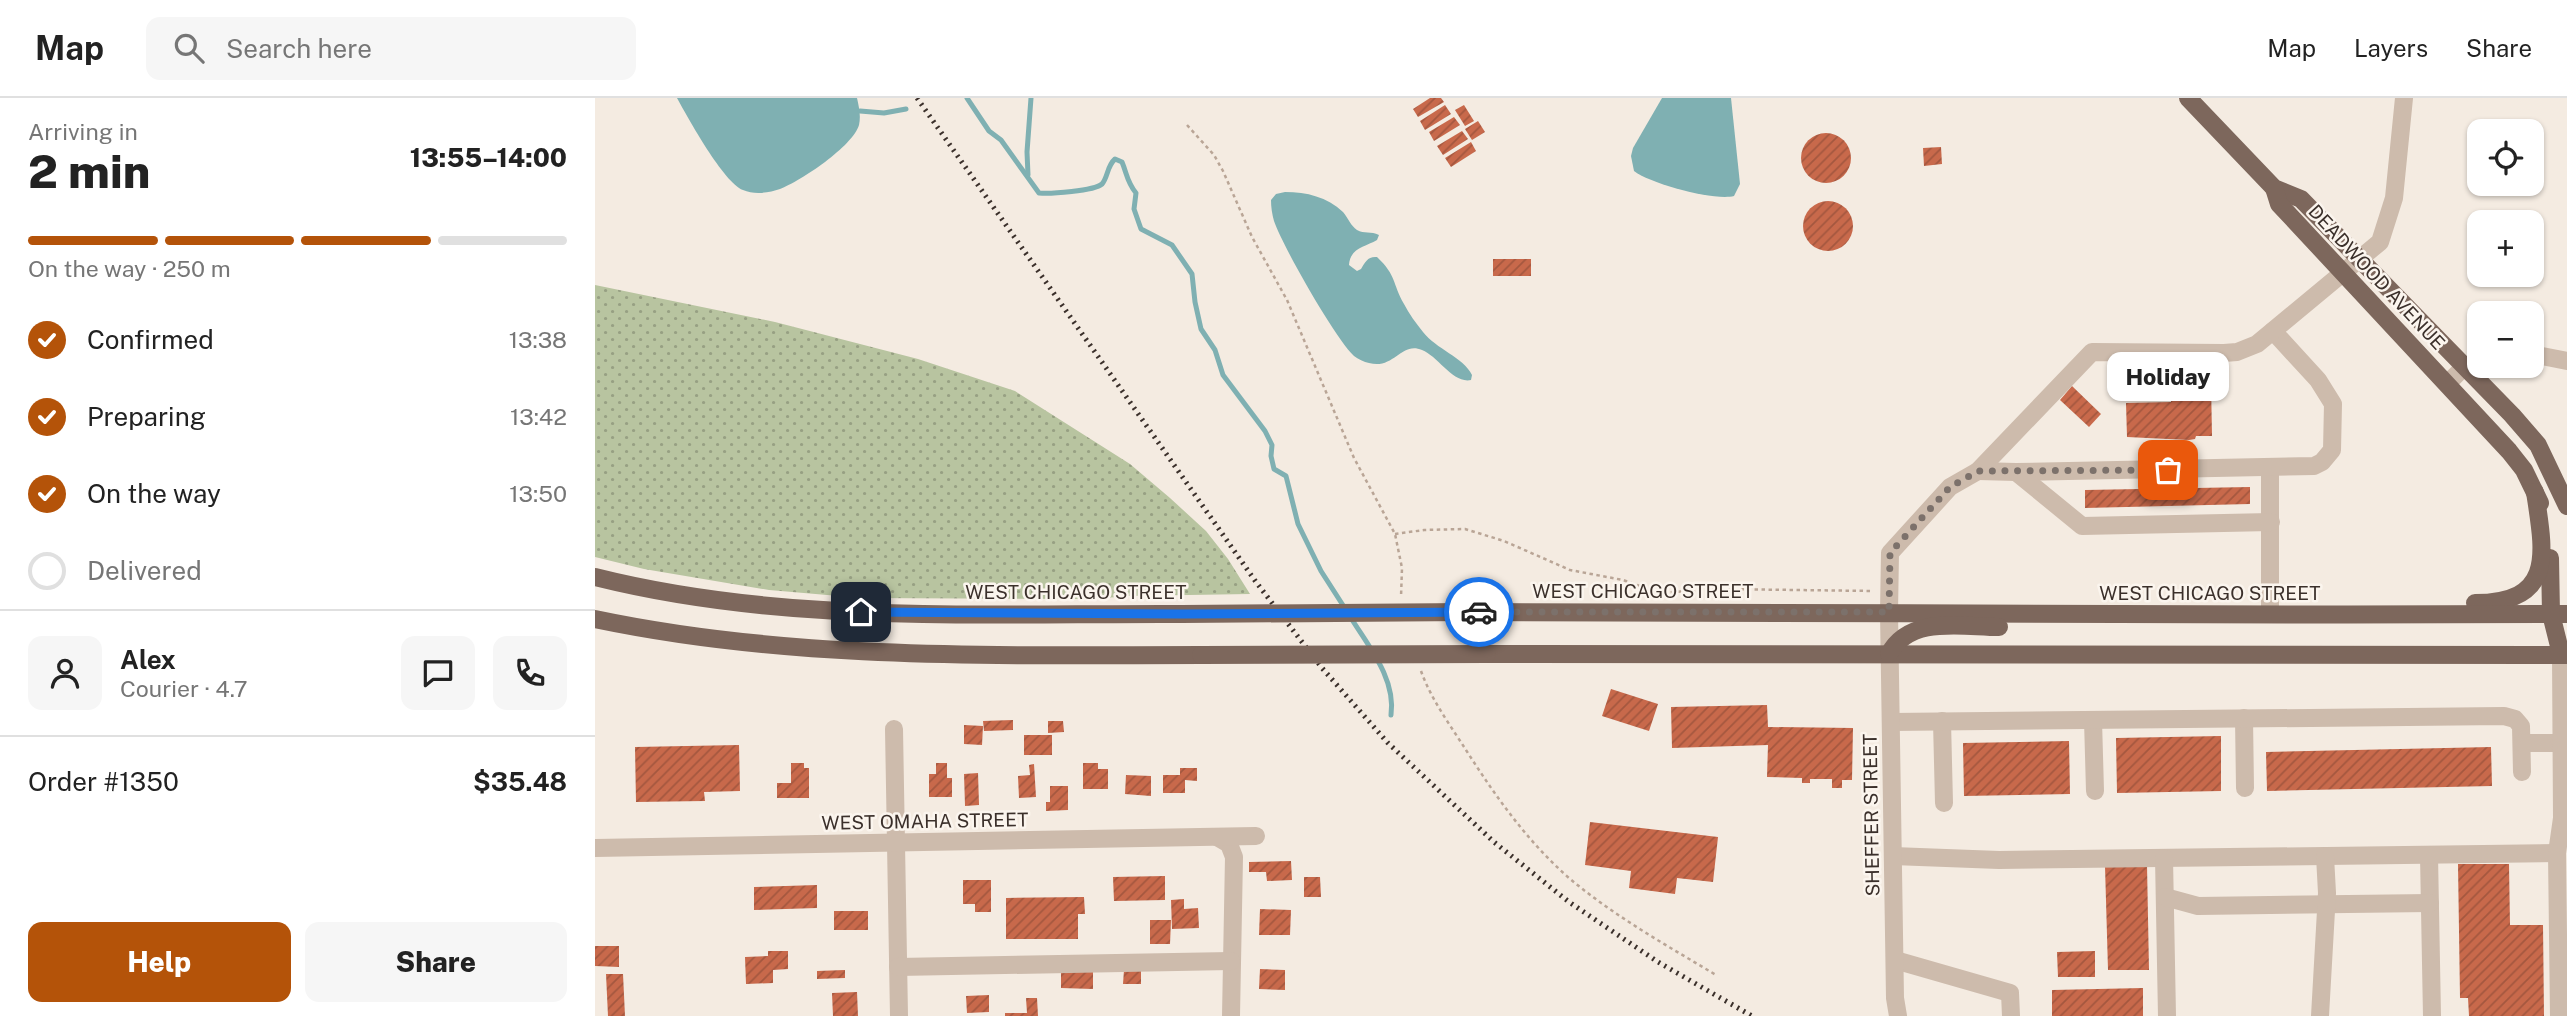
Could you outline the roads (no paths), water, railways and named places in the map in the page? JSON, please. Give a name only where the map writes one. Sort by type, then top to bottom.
[{"type":"main road","name":"DEADWOOD AVENUE","points":[[2188,98],[2274,188],[2301,199],[2467,359]]},
{"type":"main road","name":"DEADWOOD AVENUE","points":[[2274,188],[2279,204],[2448,383],[2524,470],[2544,513],[2565,654]]},
{"type":"main road","name":"DEADWOOD AVENUE","points":[[2483,378],[2538,445],[2564,500]]},
{"type":"main road","points":[[2004,615],[2106,604],[2270,609],[2493,603],[2515,598],[2528,588],[2540,572],[2542,540],[2535,492]]},
{"type":"main road","name":"WEST CHICAGO STREET","points":[[595,577],[719,600],[813,610],[1182,614],[1889,612],[2004,615],[2270,609],[2559,614]]},
{"type":"main road","points":[[1889,654],[1895,643],[1907,633],[1924,627],[2005,627],[2075,613]]},
{"type":"main road","points":[[595,619],[701,638],[819,650],[946,655],[2565,654]]},
{"type":"main road","name":"DEADWOOD AVENUE","points":[[2565,654],[2567,633]]},
{"type":"street","name":"SHEFFER STREET","points":[[1898,1016],[1895,998],[1889,654],[1890,553],[1950,487],[1978,471],[2092,352],[2237,352],[2257,344],[2381,242],[2393,198],[2404,98]]},
{"type":"street","points":[[1978,471],[2314,466],[2328,457],[2333,441],[2333,404],[2307,367],[2273,331]]},
{"type":"street","points":[[2544,357],[2567,361]]},
{"type":"street","points":[[2448,383],[2467,368]]},
{"type":"street","points":[[2270,468],[2270,609]]},
{"type":"street","points":[[2016,472],[2083,526],[2271,522]]},
{"type":"street","name":"DEADWOOD AVENUE","points":[[2559,1016],[2557,853],[2562,818],[2561,743],[2565,654]]},
{"type":"street","points":[[1891,722],[2504,716],[2515,719],[2522,726],[2522,772]]},
{"type":"street","points":[[2244,718],[2245,788]]},
{"type":"street","points":[[2093,720],[2095,791]]},
{"type":"street","points":[[1943,722],[1944,803]]},
{"type":"street","points":[[894,729],[899,1016]]},
{"type":"street","points":[[2522,743],[2561,743]]},
{"type":"street","name":"WEST OMAHA STREET","points":[[595,848],[1256,836]]},
{"type":"street","points":[[1217,837],[1229,844],[1234,857],[1231,1016]]},
{"type":"street","points":[[1893,856],[1999,860],[2557,853]]},
{"type":"street","points":[[2429,855],[2432,1016]]},
{"type":"street","points":[[2320,1016],[2326,905],[2325,856]]},
{"type":"street","points":[[2164,858],[2167,1016]]},
{"type":"street","points":[[2165,897],[2198,906],[2430,903]]},
{"type":"street","points":[[1895,960],[2010,993],[2011,1016]]},
{"type":"street","points":[[898,967],[1231,961]]},
{"type":"water","points":[[677,98],[857,98],[860,122],[847,143],[813,171],[780,189],[752,193],[735,185],[726,175]]},
{"type":"water","points":[[1662,98],[1731,98],[1740,184],[1734,196],[1712,196],[1683,190],[1634,171],[1631,156],[1633,148]]},
{"type":"water","points":[[1276,194],[1309,194],[1323,199],[1343,212],[1357,230],[1379,235],[1377,240],[1355,251],[1349,265],[1357,271],[1369,259],[1377,257],[1391,275],[1410,315],[1428,338],[1468,369],[1472,375],[1471,380],[1458,378],[1428,353],[1415,348],[1378,364],[1365,362],[1354,356],[1323,312],[1279,234],[1273,218],[1271,200]]},
{"type":"waterway","points":[[967,98],[989,131],[1001,140],[1039,193],[1072,192],[1097,186],[1102,184],[1115,159],[1122,162],[1136,193],[1134,209],[1141,229],[1172,245],[1192,274],[1201,329],[1215,350],[1223,375],[1265,431],[1272,445],[1274,469],[1286,476],[1298,524],[1321,571],[1346,610]]},
{"type":"waterway","points":[[1028,175],[1031,98]]},
{"type":"waterway","points":[[860,111],[884,113],[906,109]]},
{"type":"waterway","points":[[1351,618],[1385,676],[1391,715]]},
{"type":"railway","points":[[917,98],[1256,582],[1322,668],[1388,743],[1494,842],[1569,902],[1658,962],[1752,1016]]},
{"type":"place","name":"Holiday","points":[[2168,470]]}]
